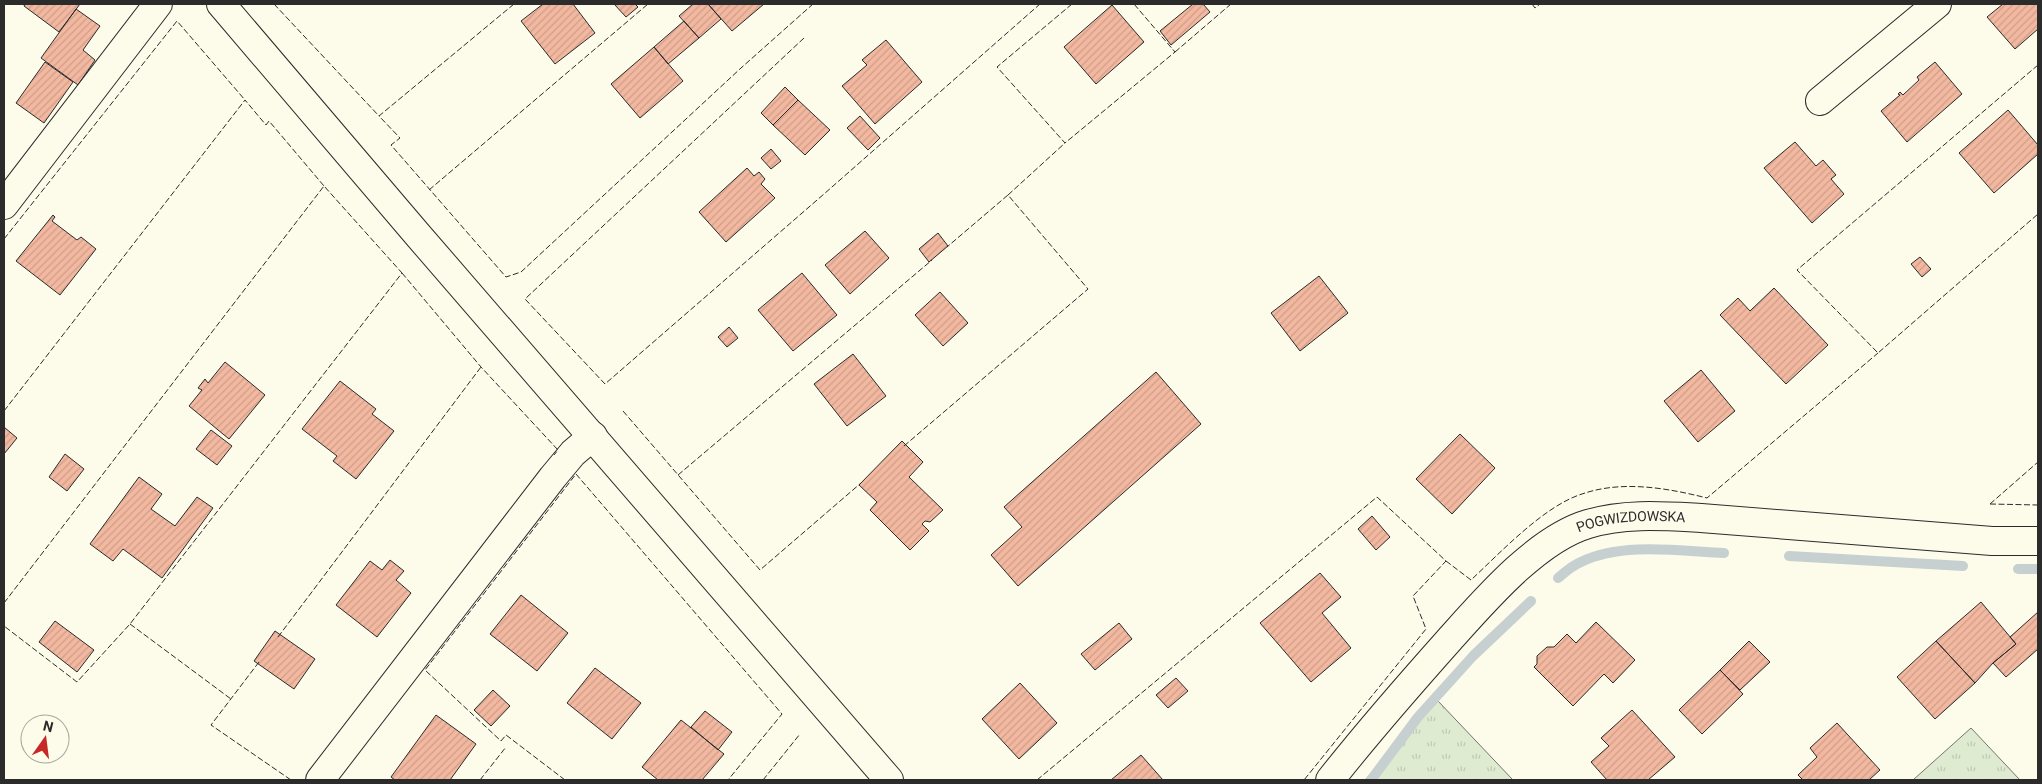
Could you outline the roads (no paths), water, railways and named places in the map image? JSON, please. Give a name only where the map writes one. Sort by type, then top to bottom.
[{"type":"street","points":[[4,205],[158,4]]},
{"type":"street","points":[[222,4],[417,234],[889,780]]},
{"type":"street","points":[[1820,101],[1937,4]]},
{"type":"street","points":[[320,780],[553,477],[574,453],[593,436]]},
{"type":"street","name":"POGWIZDOWSKA","points":[[1330,780],[1409,684],[1494,592],[1552,541],[1587,524],[1620,517],[1652,516],[1701,518],[1992,541],[2038,541]]},
{"type":"waterway","points":[[1558,578],[1578,563],[1614,552],[1651,549],[1724,553]]},
{"type":"waterway","points":[[1789,556],[1963,566]]},
{"type":"waterway","points":[[2018,569],[2038,569]]},
{"type":"waterway","points":[[1371,780],[1418,717],[1473,656],[1531,601]]}]
